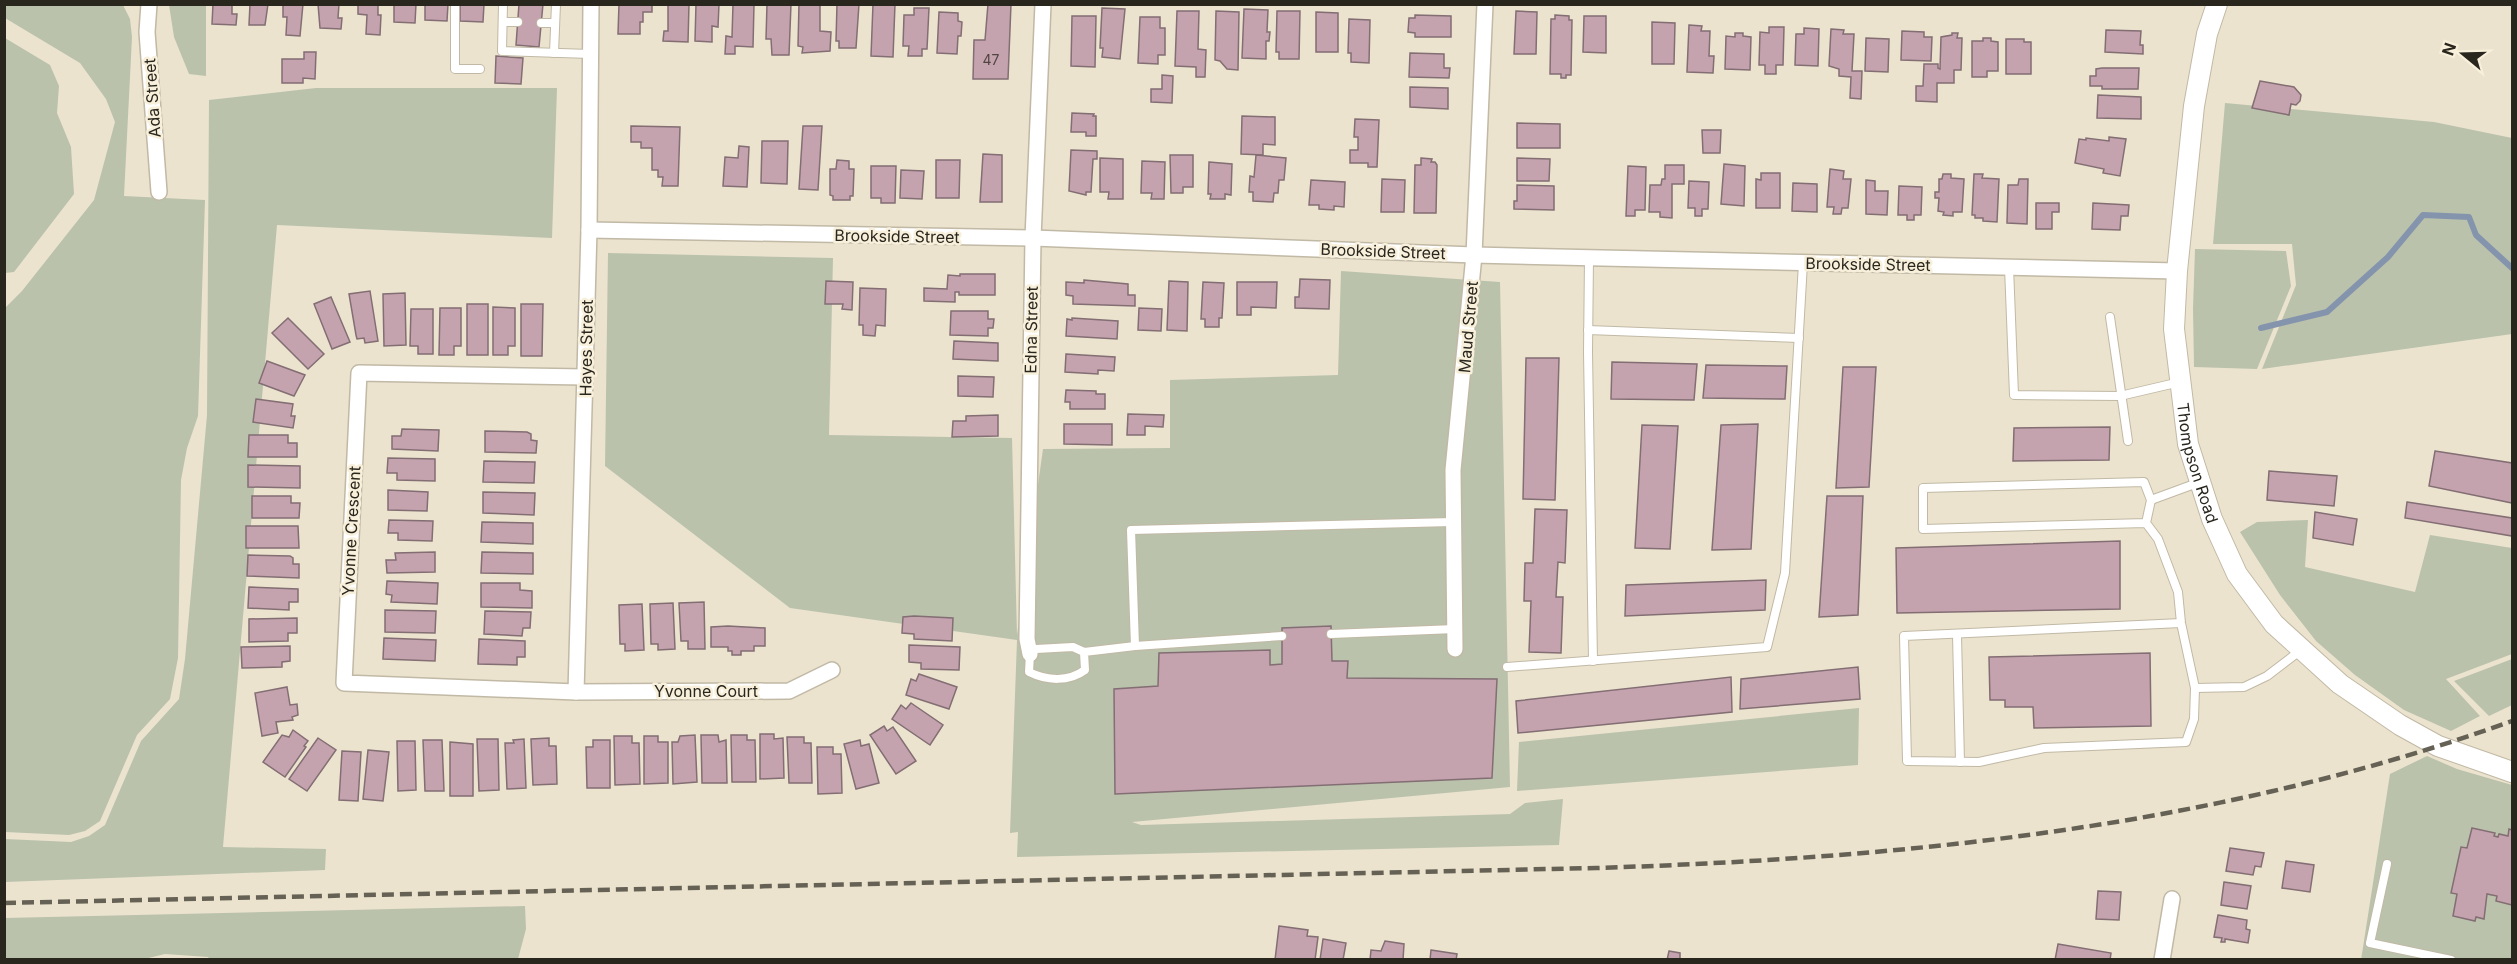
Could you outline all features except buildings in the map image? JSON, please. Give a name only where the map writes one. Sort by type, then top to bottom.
[{"type":"street","name":"Ada Street","points":[[149,4],[147,32],[159,192]]},
{"type":"street","name":"Hayes Street","points":[[576,692],[585,377],[591,4]]},
{"type":"street","name":"Edna Street","points":[[1030,654],[1027,639],[1033,238],[1043,4]]},
{"type":"street","name":"Maud Street","points":[[1455,650],[1453,470],[1474,255],[1485,4]]},
{"type":"street","name":"Thompson Road","points":[[2217,4],[2207,34],[2194,106],[2177,271],[2174,329],[2188,444],[2212,519],[2237,574],[2274,624],[2340,684],[2400,724],[2439,746],[2512,772]]},
{"type":"street","name":"Brookside Street","points":[[588,230],[1033,238],[1474,255],[2177,271]]},
{"type":"street","name":"Yvonne Crescent","points":[[576,692],[344,683],[359,373],[585,377]]},
{"type":"street","name":"Yvonne Court","points":[[576,692],[789,691],[832,670]]},
{"type":"street","points":[[2162,960],[2172,899]]},
{"type":"lane","points":[[455,4],[455,69],[480,69]]},
{"type":"lane","points":[[503,4],[502,51],[590,54]]},
{"type":"lane","points":[[554,53],[556,4]]},
{"type":"lane","points":[[503,22],[518,22]]},
{"type":"lane","points":[[541,23],[555,23]]},
{"type":"lane","points":[[1589,258],[1593,660]]},
{"type":"lane","points":[[1507,667],[1767,647],[1785,573],[1803,263]]},
{"type":"lane","points":[[2009,267],[2014,395],[2120,396],[2180,382]]},
{"type":"lane","points":[[2109,317],[2128,441]]},
{"type":"lane","points":[[1588,330],[1799,338]]},
{"type":"lane","points":[[2146,523],[1923,529],[1923,488],[2144,482],[2151,500],[2146,523],[2158,539],[2178,592],[2181,623],[2194,688],[2194,719],[2186,742],[2044,748],[1979,762],[1907,761],[1904,636],[2181,623]]},
{"type":"lane","points":[[2151,500],[2200,482]]},
{"type":"lane","points":[[1135,646],[1131,530],[1452,522]]},
{"type":"lane","points":[[1331,634],[1455,629]]},
{"type":"lane","points":[[1957,635],[1960,762]]},
{"type":"lane","points":[[1084,652],[1084,670],[1074,678],[1041,678],[1029,672],[1030,654],[1036,649],[1073,647],[1084,652],[1135,646],[1282,636]]},
{"type":"lane","points":[[2194,688],[2244,687],[2267,676],[2302,649]]},
{"type":"lane","points":[[2386,864],[2370,943],[2451,960]]},
{"type":"green space","points":[[5,5],[123,5],[130,19],[132,37],[124,196],[205,200],[198,416],[187,448],[181,480],[178,658],[170,699],[137,735],[100,821],[85,831],[69,835],[5,832],[5,308],[22,291],[94,200],[115,122],[106,99],[80,63],[5,18]]},
{"type":"green space","points":[[169,5],[206,5],[206,76],[189,74],[174,37]]},
{"type":"green space","points":[[5,38],[50,65],[59,86],[57,113],[71,147],[74,194],[14,272],[5,273]]},
{"type":"green space","points":[[316,88],[557,88],[552,238],[277,225],[223,847],[326,849],[325,870],[5,882],[5,839],[71,842],[89,836],[105,825],[141,741],[179,699],[185,659],[207,415],[209,100]]},
{"type":"green space","points":[[2225,103],[2434,122],[2512,138],[2512,334],[2262,369],[2296,285],[2292,244],[2213,244]]},
{"type":"green space","points":[[2195,249],[2286,251],[2291,286],[2257,369],[2194,367]]},
{"type":"green space","points":[[608,253],[833,258],[829,435],[1012,438],[1017,635],[1043,449],[1170,448],[1170,380],[1338,375],[1341,271],[1500,282],[1510,787],[1132,822],[1141,825],[1510,814],[1525,803],[1563,799],[1559,845],[1017,857],[1018,832],[1010,833],[1017,640],[790,608],[605,466]]},
{"type":"green space","points":[[2308,520],[2305,567],[2415,592],[2430,535],[2512,548],[2512,654],[2446,679],[2480,716],[2451,731],[2404,710],[2355,675],[2316,641],[2280,595],[2240,532],[2257,522]]},
{"type":"green space","points":[[2512,659],[2512,705],[2489,716],[2454,681]]},
{"type":"green space","points":[[1859,708],[1858,765],[1517,791],[1519,742]]},
{"type":"green space","points":[[2427,756],[2457,769],[2512,785],[2512,959],[2361,960],[2390,774]]},
{"type":"green space","points":[[525,906],[526,929],[518,959],[210,960],[208,957],[165,954],[140,960],[5,959],[5,918]]},
{"type":"waterway","points":[[2261,328],[2327,312],[2388,257],[2423,215],[2469,217],[2476,235],[2512,268]]},
{"type":"railway","points":[[4,903],[1596,868],[1829,856],[1945,845],[2061,830],[2175,811],[2289,787],[2401,757],[2512,721]]}]
